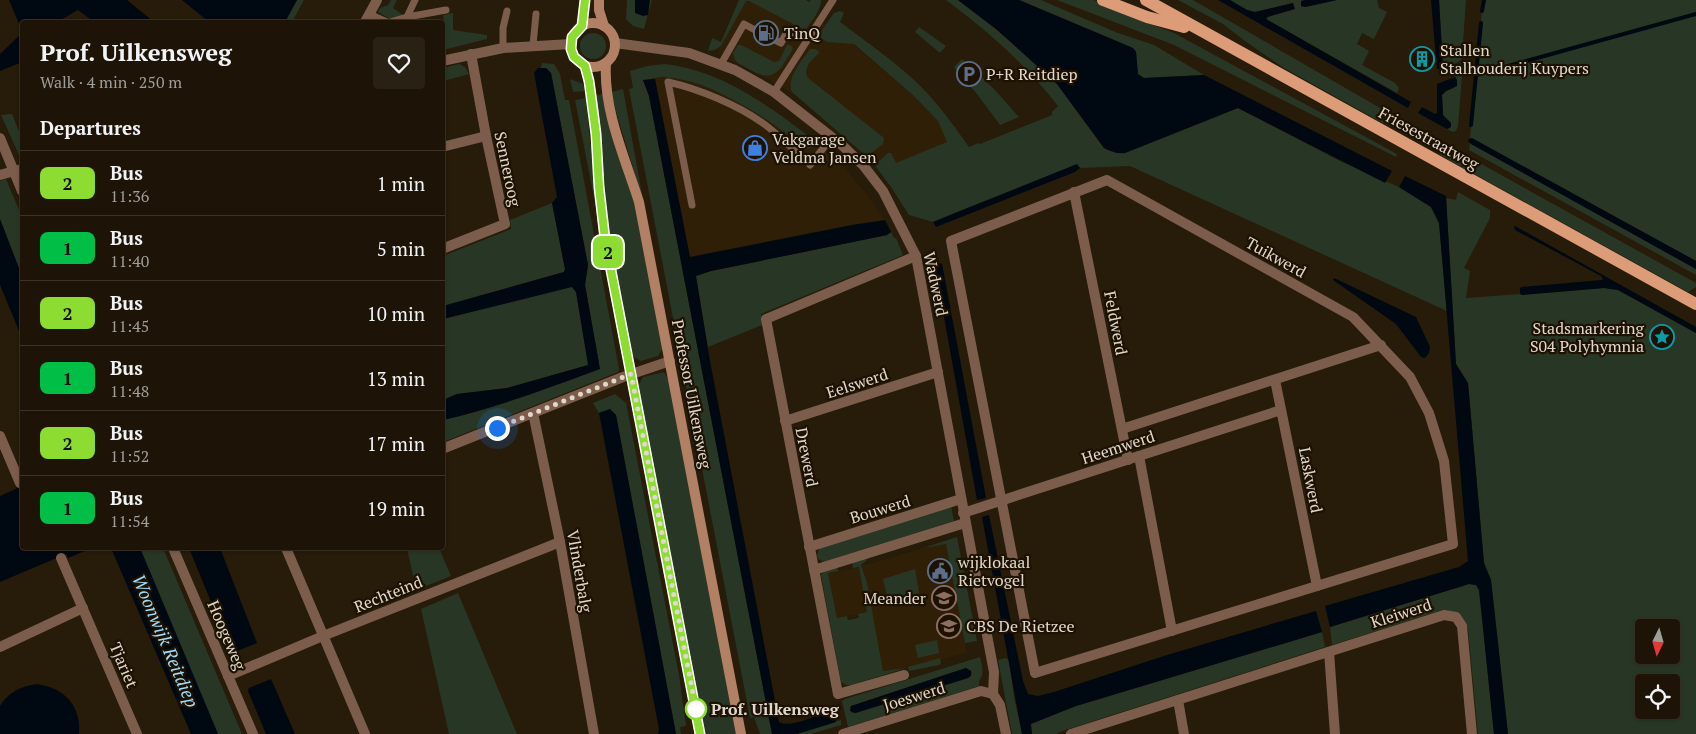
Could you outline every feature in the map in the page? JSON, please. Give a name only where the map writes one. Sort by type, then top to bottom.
[{"type":"main road","points":[[1103,0],[1146,17],[1199,31]]},
{"type":"main road","name":"Friesestraatweg","points":[[1146,0],[1696,304]]},
{"type":"main road","points":[[1154,0],[1164,10]]},
{"type":"street","points":[[367,18],[377,0]]},
{"type":"street","points":[[582,26],[586,0]]},
{"type":"street","points":[[585,66],[600,66],[606,63],[613,54],[615,44],[613,36],[604,26],[599,10],[599,0]]},
{"type":"street","points":[[604,26],[593,23],[582,26],[572,37],[571,44],[574,57],[585,66],[589,81],[596,134],[599,187],[605,239],[700,734]]},
{"type":"street","points":[[445,60],[504,48],[571,44]]},
{"type":"street","name":"Wadwerd","points":[[615,44],[678,51],[721,64],[774,92],[832,137],[863,165],[883,191],[902,225],[916,256],[994,672],[993,694]]},
{"type":"street","name":"Senneroog","points":[[445,248],[505,224],[471,54]]},
{"type":"street","name":"Professor Uilkensweg","points":[[606,63],[605,79],[612,117],[639,202],[741,734]]},
{"type":"street","points":[[445,146],[486,136]]},
{"type":"street","points":[[0,138],[19,170],[0,175]]},
{"type":"street","name":"Tuikwerd","points":[[1107,180],[1353,318],[1410,377],[1420,395],[1435,429],[1444,461],[1454,544],[1035,673],[952,241],[1074,192],[1107,180]]},
{"type":"street","name":"Feldwerd","points":[[1074,192],[1128,460]]},
{"type":"street","name":"Drewerd","points":[[904,675],[838,694],[766,319],[916,256]]},
{"type":"street","name":"Heemwerd","points":[[1122,429],[1381,345]]},
{"type":"street","points":[[445,448],[631,374],[670,361]]},
{"type":"street","name":"Eelswerd","points":[[785,422],[938,372]]},
{"type":"street","name":"Laskwerd","points":[[1275,380],[1317,586]]},
{"type":"street","name":"Heemwerd","points":[[964,518],[1001,501],[1281,410]]},
{"type":"street","name":"Vlinderbalg","points":[[533,413],[560,542],[594,734]]},
{"type":"street","points":[[0,436],[20,483]]},
{"type":"street","points":[[1139,456],[1172,631]]},
{"type":"street","name":"Bouwerd","points":[[809,547],[961,499]]},
{"type":"street","points":[[814,570],[964,518]]},
{"type":"street","name":"Rechteind","points":[[228,676],[323,636],[560,542]]},
{"type":"street","name":"Hoogeweg","points":[[174,550],[253,734]]},
{"type":"street","points":[[287,550],[365,734]]},
{"type":"street","name":"Tjariet","points":[[61,558],[137,734]]},
{"type":"street","points":[[0,647],[84,608]]},
{"type":"street","name":"Kleiwerd","points":[[1071,734],[1444,615],[1456,617],[1462,626],[1472,734]]},
{"type":"street","points":[[1329,652],[1335,734]]},
{"type":"street","name":"Joeswerd","points":[[843,734],[982,691],[993,694]]},
{"type":"street","points":[[993,694],[1000,705],[1006,734]]},
{"type":"street","points":[[1178,700],[1184,734]]},
{"type":"lane","points":[[407,17],[415,0]]},
{"type":"lane","points":[[774,92],[833,0]]},
{"type":"lane","points":[[396,20],[446,10]]},
{"type":"lane","points":[[504,48],[503,28],[507,11]]},
{"type":"lane","points":[[533,45],[536,14]]},
{"type":"lane","points":[[721,64],[744,24],[755,30]]},
{"type":"lane","points":[[775,40],[781,43],[788,30],[807,40]]},
{"type":"lane","points":[[692,205],[668,82],[682,85],[722,100],[764,123],[807,163],[832,137]]},
{"type":"shaded area","points":[[741,0],[808,11],[853,44],[914,96],[938,121],[958,153],[876,167],[865,155],[795,95],[763,76],[717,54]]},
{"type":"shaded area","points":[[655,71],[719,81],[747,94],[779,113],[841,164],[885,220],[690,257]]},
{"type":"shaded area","points":[[946,543],[967,653],[906,668],[883,671],[872,612],[837,618],[828,573],[859,567]]},
{"type":"green space","points":[[297,0],[304,0],[293,20],[286,20]]},
{"type":"green space","points":[[391,0],[397,0],[393,8],[403,15],[390,19],[378,12],[380,8],[388,5]]},
{"type":"green space","points":[[627,0],[652,0],[644,29],[633,26],[626,19]]},
{"type":"green space","points":[[739,0],[806,0],[809,2],[811,0],[821,0],[816,14],[807,28],[803,29],[746,1],[721,46],[715,50],[708,51],[712,38],[721,42]]},
{"type":"green space","points":[[946,0],[958,0],[1028,56],[1057,84],[1104,148],[1125,153],[1238,108],[1340,161],[1399,187],[1431,207],[1439,223],[1447,311],[1130,166],[1080,167],[933,222],[909,215],[876,167],[876,164],[888,153],[891,153],[896,163],[947,142],[938,121],[914,96],[854,44],[827,42],[818,36],[834,13],[840,11],[844,13],[840,22],[913,79],[943,112],[969,147],[1052,115],[1052,112],[1058,106],[1033,76],[1006,49]]},
{"type":"green space","points":[[1019,0],[1041,0],[1118,33],[1154,45],[1204,75],[1144,78],[1138,75],[1136,52],[1133,48]]},
{"type":"green space","points":[[1057,0],[1094,0],[1174,33],[1397,154],[1396,157],[1174,45]]},
{"type":"green space","points":[[1178,0],[1193,0],[1401,120],[1390,126],[1381,122],[1284,68],[1223,24]]},
{"type":"green space","points":[[1230,0],[1305,0],[1301,2],[1301,6],[1305,7],[1337,0],[1377,0],[1379,8],[1387,12],[1374,39],[1362,33],[1357,44],[1369,51],[1362,65],[1395,83],[1399,88],[1397,93],[1266,19],[1293,3],[1255,12],[1247,10]]},
{"type":"green space","points":[[1439,0],[1466,0],[1462,57],[1460,61],[1443,69]]},
{"type":"green space","points":[[1483,0],[1696,0],[1696,261],[1470,138]]},
{"type":"green space","points":[[453,13],[453,30],[487,35],[487,39],[445,50],[445,20],[443,15]]},
{"type":"green space","points":[[919,27],[946,46],[940,53],[915,32]]},
{"type":"green space","points":[[593,33],[602,37],[606,46],[602,55],[593,59],[584,55],[580,46],[584,37]]},
{"type":"green space","points":[[738,45],[774,62],[779,61],[787,45],[793,48],[778,71],[767,76],[756,73],[735,60],[733,53]]},
{"type":"green space","points":[[810,49],[820,52],[807,67],[808,78],[884,138],[883,144],[869,155],[865,155],[792,92],[791,81],[793,75]]},
{"type":"green space","points":[[962,59],[994,89],[1019,117],[1000,125],[954,67]]},
{"type":"green space","points":[[542,63],[554,64],[560,74],[565,100],[569,100],[619,369],[618,372],[445,441],[445,419],[464,415],[599,363],[585,285],[588,265],[551,73],[546,68],[541,68]]},
{"type":"green space","points":[[459,64],[465,67],[469,74],[445,80],[445,68]]},
{"type":"green space","points":[[664,64],[707,74],[727,83],[765,105],[818,143],[817,146],[801,151],[783,131],[769,121],[699,84],[663,77],[643,80],[649,96],[772,734],[760,734],[754,717],[750,718],[629,89],[633,88],[630,71]]},
{"type":"green space","points":[[1458,75],[1462,76],[1458,126],[1456,131],[1453,132],[1447,129],[1450,128],[1449,121],[1443,116],[1442,95],[1454,88],[1457,80],[1455,77]]},
{"type":"green space","points":[[570,79],[583,84],[585,91],[573,92]]},
{"type":"green space","points":[[623,89],[643,200],[611,92]]},
{"type":"green space","points":[[602,94],[636,207],[663,348],[658,356],[641,361],[632,356],[611,246],[604,194],[597,95]]},
{"type":"green space","points":[[586,98],[597,213],[575,100]]},
{"type":"green space","points":[[12,114],[20,134],[20,155],[19,155],[1,115]]},
{"type":"green space","points":[[1411,125],[1696,283],[1696,287],[1688,292],[1440,155],[1436,149],[1413,136]]},
{"type":"green space","points":[[1470,143],[1696,269],[1696,275],[1469,150]]},
{"type":"green space","points":[[6,179],[20,212],[20,271],[0,219],[0,181]]},
{"type":"green space","points":[[1458,192],[1490,210],[1490,218],[1464,268],[1470,271],[1466,298],[1604,288],[1618,290],[1696,333],[1696,734],[1508,734],[1491,580],[1484,563],[1468,383],[1456,364],[1446,198],[1456,200]]},
{"type":"green space","points":[[552,203],[564,272],[445,305],[445,255],[511,229],[510,220]]},
{"type":"green space","points":[[891,232],[894,238],[896,238],[903,255],[761,314],[762,325],[708,347],[696,276],[711,271],[887,235]]},
{"type":"green space","points":[[572,287],[576,292],[589,365],[507,388],[457,394],[445,399],[445,318]]},
{"type":"green space","points":[[664,372],[670,382],[737,734],[704,734],[638,386],[643,377]]},
{"type":"green space","points":[[615,394],[626,403],[679,675],[686,726],[680,727],[681,734],[676,734],[616,415],[610,409],[599,413],[593,403]]},
{"type":"green space","points":[[951,506],[954,521],[824,562],[818,559],[817,555],[820,547]]},
{"type":"green space","points":[[957,537],[977,641],[965,643],[946,544],[923,548]]},
{"type":"green space","points":[[141,550],[164,550],[242,734],[218,734]]},
{"type":"green space","points":[[407,550],[440,550],[451,576],[416,590]]},
{"type":"green space","points":[[866,557],[867,560],[861,565],[867,583],[883,671],[906,668],[846,685],[841,682],[821,575],[825,571],[837,566],[838,571],[828,573],[837,618],[847,616],[848,620],[859,618],[858,614],[867,612],[859,567],[853,568],[852,562]]},
{"type":"green space","points":[[915,569],[919,593],[888,600],[883,579]]},
{"type":"green space","points":[[1469,584],[1476,585],[1479,590],[1494,734],[1478,734],[1468,629],[1464,621],[1455,613],[1442,610],[1332,645],[1330,627]]},
{"type":"green space","points":[[458,593],[517,734],[449,734],[421,609]]},
{"type":"green space","points":[[1322,632],[1325,647],[1056,734],[1032,734],[1030,724],[1076,706]]},
{"type":"green space","points":[[937,640],[939,653],[918,658],[915,645]]},
{"type":"green space","points":[[980,657],[982,673],[979,686],[848,727],[842,701]],"holes":[[[966,668],[972,674],[968,678],[856,713],[852,713],[850,708],[851,706]]]},
{"type":"green space","points":[[940,658],[941,663],[939,665],[909,671],[908,667]]},
{"type":"green space","points":[[1005,658],[1009,660],[1022,734],[1012,734],[998,660]]},
{"type":"green space","points":[[841,720],[841,725],[811,734],[797,734]]},
{"type":"water","points":[[9,0],[127,0],[152,20],[91,20],[78,10],[60,20],[20,20],[20,26]]},
{"type":"water","points":[[182,0],[297,0],[286,20],[207,20]]},
{"type":"water","points":[[635,0],[650,0],[648,15],[643,16],[635,13]]},
{"type":"water","points":[[958,0],[1019,0],[1133,48],[1136,52],[1138,74],[1144,78],[1204,75],[1392,171],[1385,183],[1238,108],[1125,153],[1112,152],[1104,148],[1057,84],[996,29]]},
{"type":"water","points":[[1218,0],[1230,0],[1247,10],[1255,12],[1293,3],[1295,9],[1267,17],[1266,19],[1411,102],[1408,108]]},
{"type":"water","points":[[1337,0],[1305,7],[1301,6],[1301,1]]},
{"type":"water","points":[[1431,0],[1439,0],[1442,69],[1437,69]]},
{"type":"water","points":[[20,35],[20,63],[0,71],[0,54]]},
{"type":"water","points":[[538,68],[546,68],[551,73],[588,265],[585,285],[600,369],[503,404],[445,420],[445,399],[457,394],[507,388],[588,365],[576,292],[572,287],[445,319],[445,305],[564,272],[552,203],[557,197],[534,73]]},
{"type":"water","points":[[1455,77],[1457,86],[1442,95],[1443,115],[1451,123],[1451,127],[1447,129],[1418,113],[1422,107],[1435,114],[1437,113],[1437,84]]},
{"type":"water","points":[[655,79],[690,257],[885,220],[891,232],[887,235],[711,271],[696,276],[709,356],[779,722],[791,724],[833,709],[836,722],[797,734],[772,734],[649,96],[643,80]]},
{"type":"water","points":[[1472,138],[1696,261],[1696,269],[1471,144],[1468,141]]},
{"type":"water","points":[[1077,164],[1080,168],[1075,172],[936,227],[933,222],[950,215]]},
{"type":"water","points":[[1405,176],[1446,196],[1456,364],[1468,383],[1484,563],[1491,580],[1508,734],[1494,734],[1479,590],[1476,585],[1469,584],[1330,627],[1325,606],[1459,567],[1468,561],[1439,223],[1431,207],[1399,187]]},
{"type":"water","points":[[0,219],[20,271],[20,333],[0,285]]},
{"type":"water","points":[[1515,226],[1696,327],[1696,333],[1618,290],[1604,288],[1520,294],[1520,288],[1522,287],[1603,279],[1601,276],[1515,230]]},
{"type":"water","points":[[939,263],[942,264],[986,498],[977,500],[935,267]]},
{"type":"water","points":[[1334,278],[1416,317],[1430,347],[1429,353],[1425,358],[1421,357],[1396,324],[1333,280]]},
{"type":"water","points":[[610,409],[616,415],[676,734],[658,734],[659,729],[599,413]]},
{"type":"water","points":[[20,487],[20,550],[87,550],[68,558],[66,554],[0,582],[0,496]]},
{"type":"water","points":[[989,515],[1023,681],[1028,694],[1038,696],[1054,692],[1167,655],[1316,611],[1322,632],[1076,706],[1031,724],[1032,734],[1022,734],[982,517]]},
{"type":"water","name":"Woonwijk Reitdiep","points":[[112,550],[141,550],[218,734],[191,734]]},
{"type":"water","points":[[190,550],[221,550],[257,643],[232,653]]},
{"type":"water","points":[[966,668],[971,671],[971,676],[968,678],[855,713],[850,711],[851,706]]},
{"type":"water","points":[[271,679],[295,734],[266,734],[248,691],[249,688]]},
{"type":"water","points":[[37,684],[56,690],[69,700],[77,715],[79,734],[0,734],[0,706],[3,701],[16,690]]},
{"type":"waterway","points":[[1482,11],[1484,0]]},
{"type":"waterway","points":[[1471,125],[1476,75],[1696,14]]},
{"type":"waterway","points":[[1476,75],[1481,23]]},
{"type":"bus line","name":"2","points":[[585,0],[582,26],[572,37],[571,49],[577,61],[585,66],[589,81],[596,134],[599,187],[605,239],[700,734]]},
{"type":"place","name":"TinQ","points":[[766,33]]},
{"type":"place","name":"Stallen Stalhouderij Kuypers","points":[[1422,59]]},
{"type":"place","name":"P+R Reitdiep","points":[[969,74]]},
{"type":"place","name":"Vakgarage Veldma Jansen","points":[[755,148]]},
{"type":"place","name":"Stadsmarkering S04 Polyhymnia","points":[[1662,337]]},
{"type":"place","name":"wijklokaal Rietvogel","points":[[940,571]]},
{"type":"place","name":"Meander","points":[[944,598]]},
{"type":"place","name":"CBS De Rietzee","points":[[949,626]]},
{"type":"place","name":"Prof. Uilkensweg","points":[[696,709]]},
{"type":"route","points":[[497,428],[631,374],[696,709]]}]
